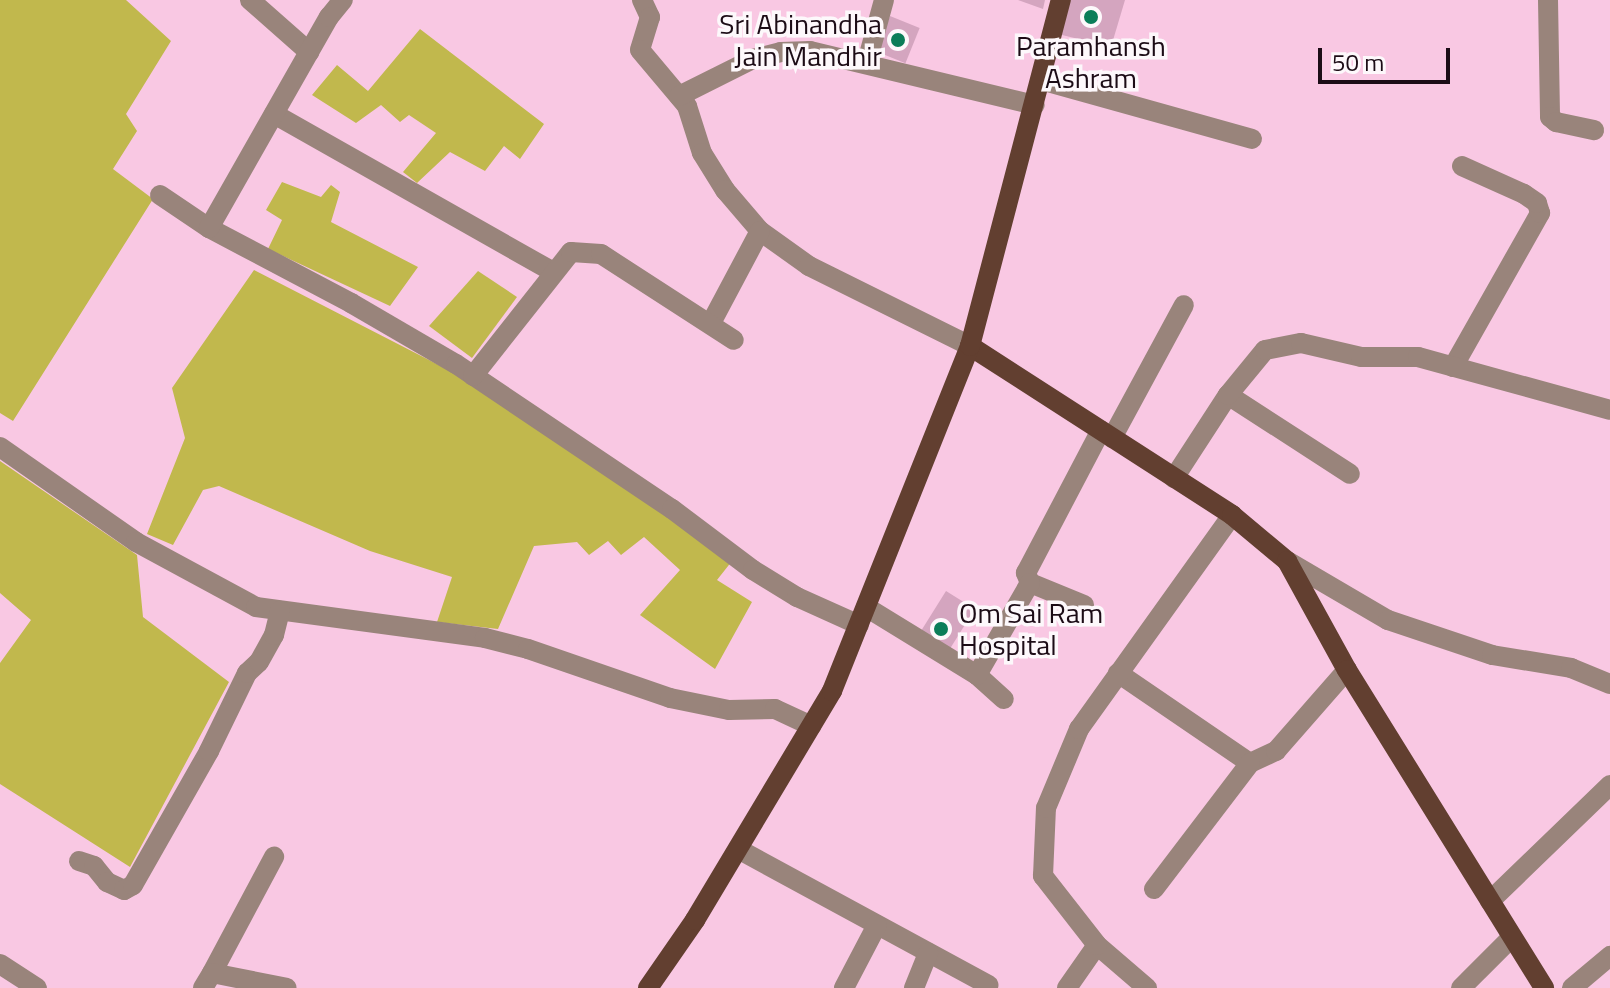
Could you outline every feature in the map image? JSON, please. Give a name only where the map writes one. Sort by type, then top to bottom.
[{"type":"main road","points":[[648,988],[695,920],[832,691],[970,346],[1061,0]]},
{"type":"main road","points":[[970,346],[1232,515],[1287,561],[1347,670],[1544,988]]},
{"type":"street","points":[[250,0],[309,52]]},
{"type":"street","points":[[209,228],[309,52],[343,0]]},
{"type":"street","points":[[642,0],[650,17],[640,50],[687,106],[702,153],[725,190],[760,231],[809,266],[970,346]]},
{"type":"street","points":[[867,62],[884,0]]},
{"type":"street","points":[[1548,0],[1550,117],[1556,122],[1594,130]]},
{"type":"street","points":[[679,96],[719,74],[781,52],[810,51],[867,62],[1035,105]]},
{"type":"street","points":[[1041,80],[1252,139]]},
{"type":"street","points":[[274,114],[553,272]]},
{"type":"street","points":[[1453,367],[1540,213],[1537,203],[1524,194],[1462,166]]},
{"type":"street","points":[[160,195],[209,228],[351,303],[473,376],[672,509],[753,570],[797,597],[862,616],[977,675],[1004,699]]},
{"type":"street","points":[[711,323],[760,231]]},
{"type":"street","points":[[473,376],[571,252],[601,254],[734,340]]},
{"type":"street","points":[[1084,605],[1030,583],[1026,579],[1029,565],[1184,305]]},
{"type":"street","points":[[1174,478],[1228,395],[1265,350],[1301,343],[1361,357],[1418,357],[1610,410]]},
{"type":"street","points":[[1228,395],[1350,474]]},
{"type":"street","points":[[0,447],[136,542],[256,607],[485,638],[528,649],[670,698],[729,710],[775,709],[811,726]]},
{"type":"street","points":[[1147,988],[1097,945],[1043,876],[1046,808],[1079,729],[1232,515]]},
{"type":"street","points":[[1287,561],[1388,620],[1492,655],[1549,662],[1609,682]]},
{"type":"street","points":[[977,675],[1030,583]]},
{"type":"street","points":[[79,861],[94,866],[107,882],[124,890],[133,885],[209,751],[247,673],[259,662],[274,635],[280,611]]},
{"type":"street","points":[[1154,889],[1250,763],[1276,751],[1347,670]]},
{"type":"street","points":[[1118,673],[1250,763]]},
{"type":"street","points":[[1490,901],[1610,785]]},
{"type":"street","points":[[738,849],[989,985]]},
{"type":"street","points":[[274,857],[208,980],[287,988]]},
{"type":"street","points":[[844,988],[877,925]]},
{"type":"street","points":[[1461,988],[1512,937]]},
{"type":"street","points":[[1067,988],[1097,945]]},
{"type":"street","points":[[914,988],[928,953]]},
{"type":"street","points":[[1572,988],[1610,956]]},
{"type":"street","points":[[0,964],[37,988]]},
{"type":"shaded area","points":[[0,0],[126,0],[171,41],[126,114],[137,131],[113,169],[153,199],[13,421],[0,413]]},
{"type":"shaded area","points":[[420,29],[544,124],[520,159],[504,146],[485,171],[450,152],[417,183],[403,172],[436,133],[409,115],[400,122],[381,105],[356,123],[312,95],[337,65],[368,91]]},
{"type":"shaded area","points":[[282,182],[321,197],[331,185],[340,192],[331,222],[418,267],[390,306],[268,249],[282,220],[266,210]]},
{"type":"shaded area","points":[[254,270],[466,379],[732,561],[717,580],[752,602],[715,669],[640,615],[680,570],[644,537],[621,555],[608,541],[589,555],[577,542],[534,546],[498,629],[437,622],[452,577],[370,551],[219,486],[203,490],[173,545],[147,534],[185,438],[172,388]]},
{"type":"shaded area","points":[[478,271],[517,297],[472,358],[429,326]]},
{"type":"shaded area","points":[[0,461],[137,555],[143,617],[229,682],[130,867],[0,784],[0,663],[31,620],[0,593]]},
{"type":"building","points":[[1018,0],[1045,0],[1043,9]]},
{"type":"building","name":"Paramhansh Ashram","points":[[1068,0],[1125,0],[1111,47],[1058,34]]},
{"type":"building","name":"Sri Abinandha Jain Mandhir","points":[[890,16],[920,28],[905,63],[876,51]]},
{"type":"building","points":[[946,591],[975,609],[949,651],[920,633]]},
{"type":"place","name":"Paramhansh Ashram","points":[[1091,17]]},
{"type":"place","name":"Sri Abinandha Jain Mandhir","points":[[898,40]]},
{"type":"place","name":"Om Sai Ram Hospital","points":[[941,629]]}]
